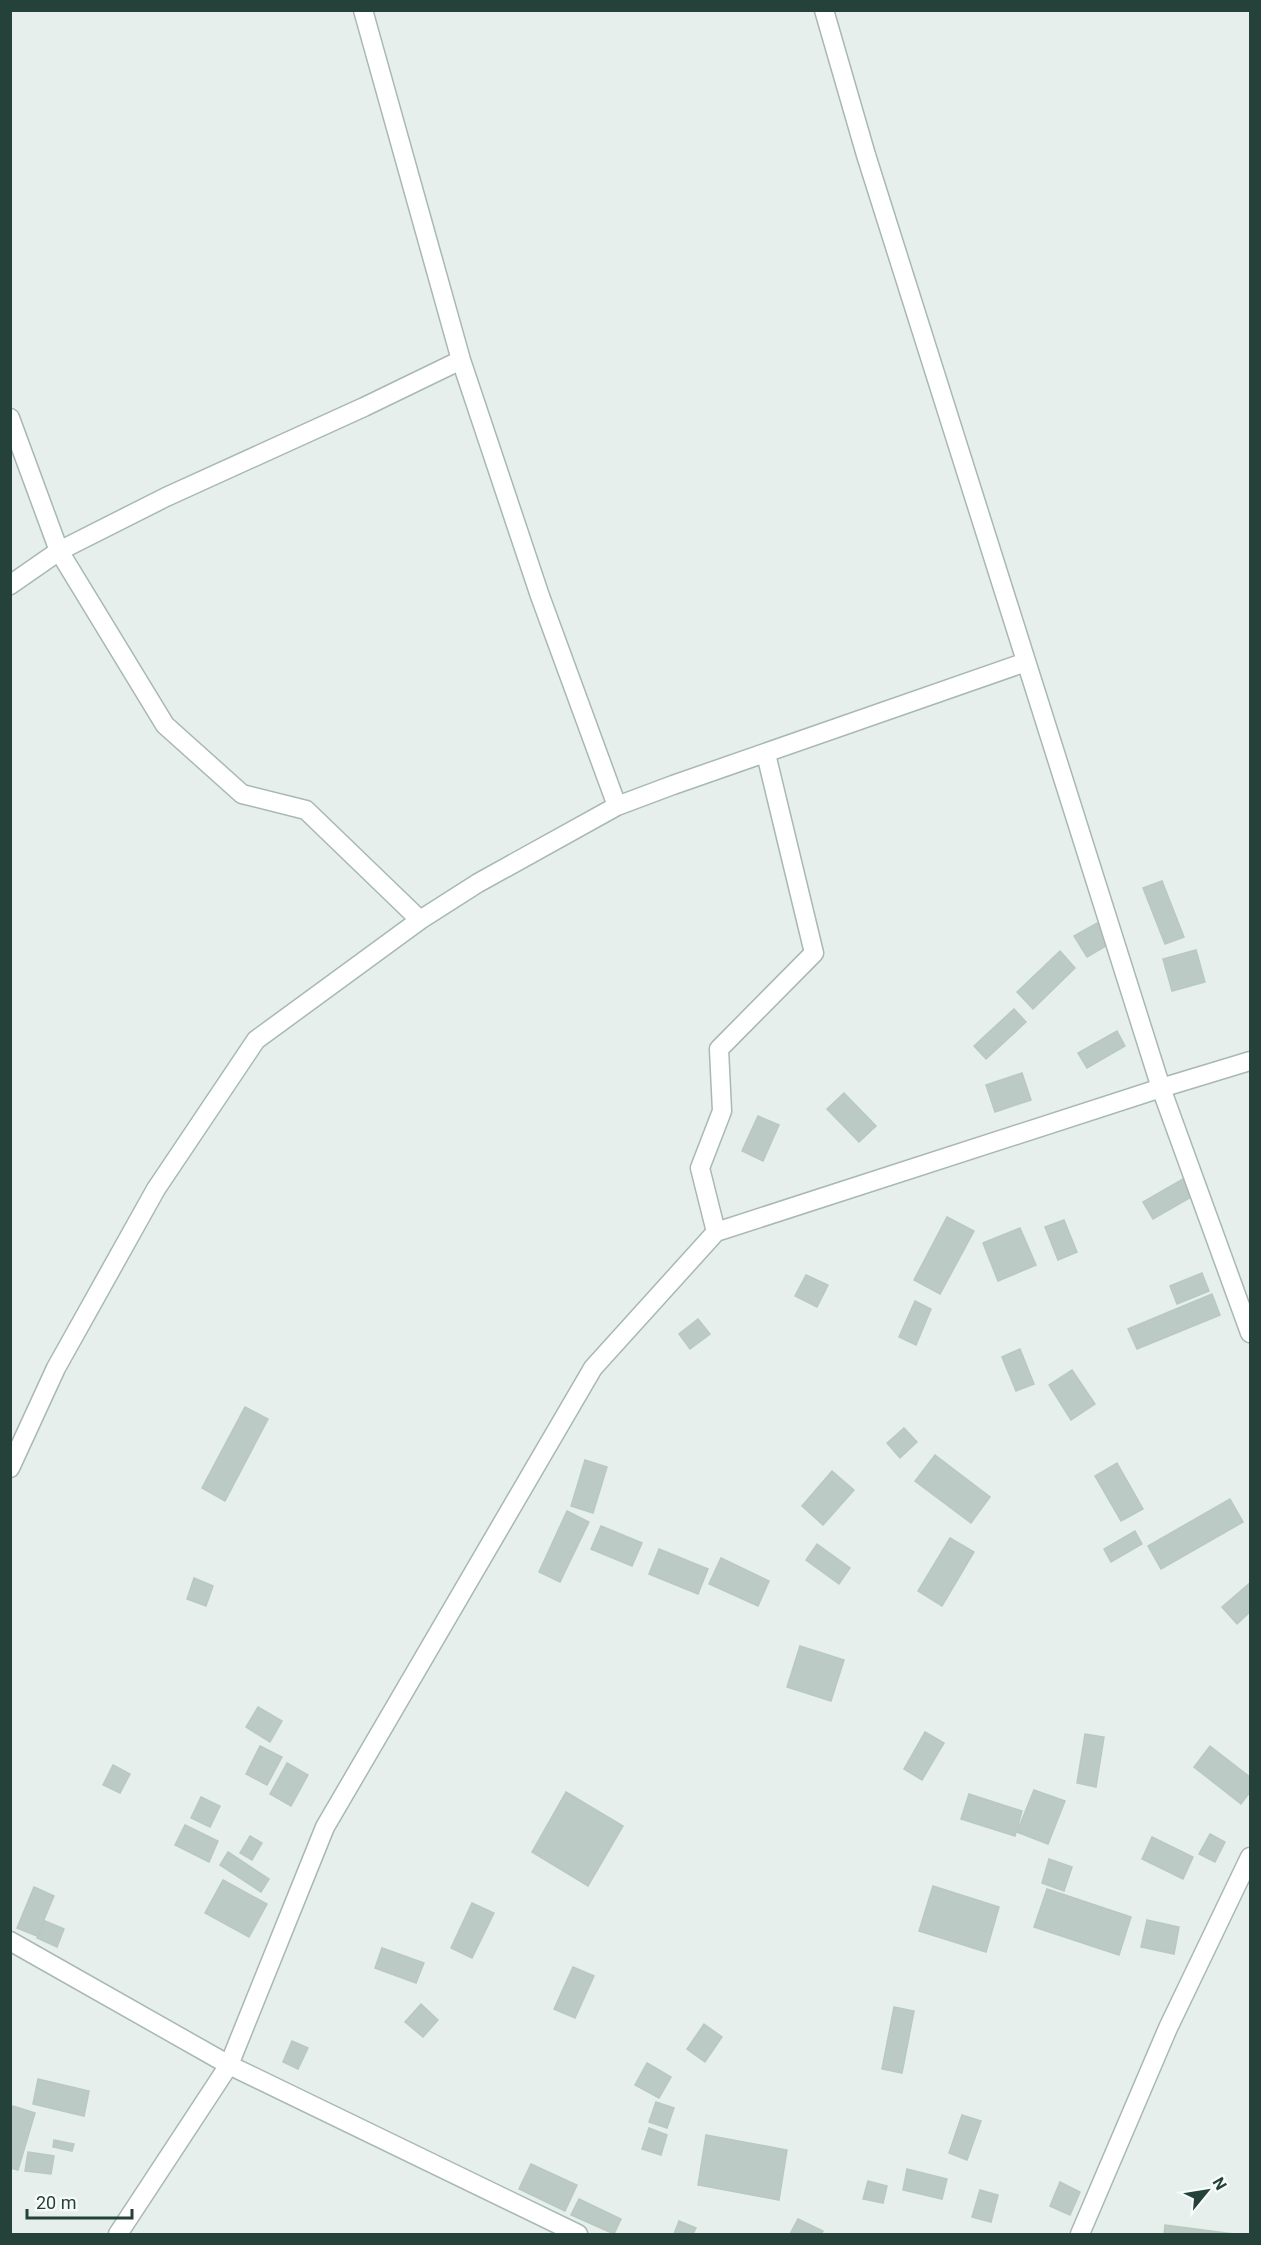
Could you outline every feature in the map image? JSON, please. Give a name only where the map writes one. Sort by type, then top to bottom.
[{"type":"street","points":[[363,10],[461,360],[540,596],[617,806]]},
{"type":"street","points":[[824,10],[866,155],[1161,1088],[1251,1333]]},
{"type":"street","points":[[10,585],[59,551],[166,496],[364,407],[461,360]]},
{"type":"street","points":[[10,418],[59,551],[165,725],[243,794],[306,810],[420,920]]},
{"type":"street","points":[[10,1468],[56,1368],[156,1189],[256,1040],[420,920],[478,883],[617,806],[673,784],[766,754],[1026,662]]},
{"type":"street","points":[[716,1232],[700,1168],[722,1111],[719,1048],[814,953],[766,754]]},
{"type":"street","points":[[118,2235],[228,2066],[325,1827],[593,1368],[716,1232],[1251,1061]]},
{"type":"street","points":[[1080,2235],[1168,2028],[1251,1857]]},
{"type":"street","points":[[10,1941],[228,2066],[578,2235]]},
{"type":"building","points":[[1162,881],[1184,937],[1165,944],[1143,888]]},
{"type":"building","points":[[1099,922],[1111,943],[1087,957],[1074,936]]},
{"type":"building","points":[[1196,950],[1205,982],[1172,991],[1163,959]]},
{"type":"building","points":[[1060,951],[1075,968],[1033,1009],[1017,992]]},
{"type":"building","points":[[1014,1009],[1026,1022],[986,1059],[974,1046]]},
{"type":"building","points":[[1117,1031],[1125,1046],[1087,1068],[1078,1053]]},
{"type":"building","points":[[1022,1073],[1031,1100],[995,1112],[986,1085]]},
{"type":"building","points":[[844,1093],[876,1126],[859,1142],[827,1109]]},
{"type":"building","points":[[758,1116],[779,1125],[763,1161],[742,1151]]},
{"type":"building","points":[[1183,1179],[1193,1196],[1153,1219],[1143,1202]]},
{"type":"building","points":[[947,1217],[974,1231],[940,1294],[914,1280]]},
{"type":"building","points":[[1064,1220],[1077,1252],[1058,1260],[1045,1227]]},
{"type":"building","points":[[1020,1228],[1036,1265],[998,1281],[983,1243]]},
{"type":"building","points":[[1202,1273],[1209,1291],[1177,1304],[1170,1286]]},
{"type":"building","points":[[806,1275],[828,1285],[817,1307],[795,1296]]},
{"type":"building","points":[[1212,1294],[1220,1315],[1137,1349],[1128,1329]]},
{"type":"building","points":[[915,1301],[931,1309],[916,1345],[899,1337]]},
{"type":"building","points":[[698,1319],[710,1334],[690,1349],[679,1334]]},
{"type":"building","points":[[1020,1349],[1034,1384],[1016,1391],[1002,1357]]},
{"type":"building","points":[[1072,1370],[1095,1404],[1071,1420],[1049,1385]]},
{"type":"building","points":[[245,1407],[268,1419],[225,1501],[202,1488]]},
{"type":"building","points":[[904,1428],[917,1442],[900,1458],[887,1443]]},
{"type":"building","points":[[935,1455],[990,1497],[971,1523],[915,1481]]},
{"type":"building","points":[[585,1460],[607,1467],[593,1513],[571,1506]]},
{"type":"building","points":[[1117,1463],[1143,1509],[1121,1521],[1095,1476]]},
{"type":"building","points":[[832,1471],[854,1490],[823,1525],[802,1506]]},
{"type":"building","points":[[1230,1499],[1243,1522],[1161,1569],[1148,1546]]},
{"type":"building","points":[[567,1511],[589,1522],[560,1582],[539,1572]]},
{"type":"building","points":[[601,1526],[642,1543],[632,1566],[591,1549]]},
{"type":"building","points":[[1135,1531],[1142,1544],[1111,1562],[1104,1549]]},
{"type":"building","points":[[950,1538],[974,1552],[942,1606],[918,1591]]},
{"type":"building","points":[[817,1544],[850,1568],[839,1584],[806,1560]]},
{"type":"building","points":[[659,1549],[708,1569],[698,1594],[649,1574]]},
{"type":"building","points":[[721,1558],[769,1581],[758,1606],[709,1584]]},
{"type":"building","points":[[194,1578],[213,1586],[206,1606],[187,1599]]},
{"type":"building","points":[[1250,1583],[1250,1612],[1237,1624],[1222,1607]]},
{"type":"building","points":[[800,1646],[844,1660],[831,1701],[787,1687]]},
{"type":"building","points":[[258,1707],[282,1721],[270,1742],[246,1727]]},
{"type":"building","points":[[925,1732],[944,1743],[922,1780],[904,1769]]},
{"type":"building","points":[[1085,1734],[1104,1737],[1096,1787],[1077,1783]]},
{"type":"building","points":[[260,1746],[282,1757],[267,1785],[246,1774]]},
{"type":"building","points":[[1210,1746],[1250,1777],[1250,1792],[1241,1804],[1194,1767]]},
{"type":"building","points":[[287,1763],[308,1775],[291,1806],[270,1794]]},
{"type":"building","points":[[113,1765],[130,1774],[120,1793],[103,1785]]},
{"type":"building","points":[[1034,1790],[1065,1801],[1048,1844],[1017,1832]]},
{"type":"building","points":[[566,1792],[623,1826],[588,1886],[532,1852]]},
{"type":"building","points":[[969,1794],[1022,1811],[1015,1836],[961,1819]]},
{"type":"building","points":[[201,1797],[220,1806],[210,1827],[191,1818]]},
{"type":"building","points":[[185,1825],[218,1841],[209,1862],[175,1845]]},
{"type":"building","points":[[1210,1834],[1225,1842],[1215,1862],[1199,1854]]},
{"type":"building","points":[[250,1836],[262,1843],[252,1860],[240,1853]]},
{"type":"building","points":[[1152,1837],[1193,1857],[1183,1879],[1142,1859]]},
{"type":"building","points":[[228,1852],[269,1879],[261,1892],[220,1865]]},
{"type":"building","points":[[1049,1859],[1072,1867],[1064,1891],[1042,1883]]},
{"type":"building","points":[[223,1880],[267,1904],[249,1937],[205,1913]]},
{"type":"building","points":[[933,1886],[999,1907],[986,1952],[919,1931]]},
{"type":"building","points":[[34,1887],[54,1896],[37,1936],[17,1928]]},
{"type":"building","points":[[1047,1889],[1131,1917],[1119,1955],[1034,1927]]},
{"type":"building","points":[[472,1903],[494,1913],[472,1958],[451,1948]]},
{"type":"building","points":[[1147,1920],[1179,1927],[1174,1954],[1141,1947]]},
{"type":"building","points":[[45,1921],[64,1929],[57,1947],[37,1938]]},
{"type":"building","points":[[382,1948],[424,1963],[416,1983],[375,1968]]},
{"type":"building","points":[[573,1967],[594,1976],[575,2018],[554,2009]]},
{"type":"building","points":[[421,2004],[438,2020],[423,2037],[405,2022]]},
{"type":"building","points":[[894,2007],[914,2011],[902,2073],[882,2069]]},
{"type":"building","points":[[704,2024],[722,2037],[705,2062],[687,2049]]},
{"type":"building","points":[[292,2041],[308,2048],[298,2069],[283,2062]]},
{"type":"building","points":[[647,2063],[671,2077],[659,2098],[635,2085]]},
{"type":"building","points":[[38,2079],[89,2091],[84,2116],[33,2104]]},
{"type":"building","points":[[656,2102],[674,2108],[667,2128],[649,2122]]},
{"type":"building","points":[[13,2106],[35,2113],[18,2170],[10,2168],[10,2116]]},
{"type":"building","points":[[962,2115],[981,2121],[967,2160],[949,2153]]},
{"type":"building","points":[[649,2128],[667,2135],[661,2155],[642,2149]]},
{"type":"building","points":[[706,2135],[787,2150],[779,2200],[698,2185]]},
{"type":"building","points":[[54,2140],[74,2144],[72,2151],[53,2147]]},
{"type":"building","points":[[28,2152],[54,2156],[51,2174],[25,2171]]},
{"type":"building","points":[[531,2164],[577,2185],[565,2211],[519,2189]]},
{"type":"building","points":[[907,2169],[947,2179],[942,2199],[903,2190]]},
{"type":"building","points":[[868,2181],[887,2186],[883,2203],[863,2199]]},
{"type":"building","points":[[1060,2182],[1080,2192],[1070,2215],[1050,2206]]},
{"type":"building","points":[[980,2190],[998,2195],[991,2222],[972,2217]]},
{"type":"building","points":[[579,2199],[621,2219],[614,2234],[571,2215]]},
{"type":"building","points":[[798,2219],[823,2231],[821,2234],[790,2234]]},
{"type":"building","points":[[679,2221],[696,2228],[693,2234],[674,2234]]},
{"type":"building","points":[[1165,2225],[1234,2234],[1164,2234]]}]
